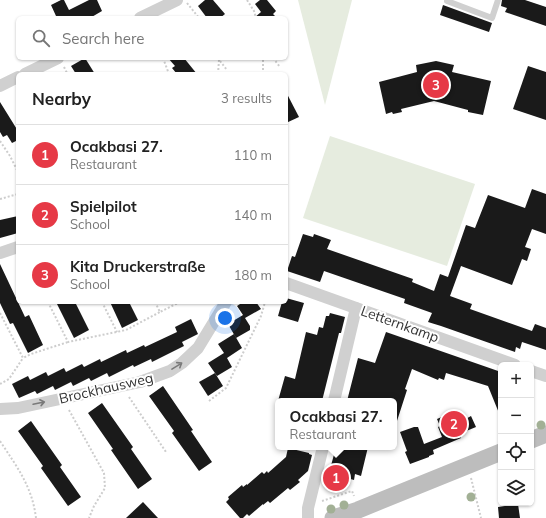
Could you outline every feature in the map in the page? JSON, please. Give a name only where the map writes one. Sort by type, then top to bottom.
[{"type":"street","points":[[144,16],[177,0]]},
{"type":"street","points":[[29,72],[54,60]]},
{"type":"street","points":[[0,86],[16,79]]},
{"type":"street","points":[[0,253],[16,248]]},
{"type":"street","name":"Letternkamp","points":[[288,284],[507,362]]},
{"type":"street","name":"Brockhausweg","points":[[0,408],[18,408],[122,386],[157,376],[182,364],[198,348],[225,304]]},
{"type":"street","points":[[335,398],[356,308]]},
{"type":"street","points":[[534,372],[546,376]]},
{"type":"street","points":[[534,439],[546,434]]},
{"type":"street","points":[[308,518],[308,508],[322,450]]},
{"type":"street","points":[[333,518],[358,510],[498,453]]},
{"type":"lane","points":[[447,1],[492,18],[498,0]]},
{"type":"path","points":[[185,0],[197,16]]},
{"type":"path","points":[[248,0],[255,16]]},
{"type":"path","points":[[164,60],[168,72]]},
{"type":"path","points":[[218,72],[219,60]]},
{"type":"path","points":[[220,60],[227,70]]},
{"type":"path","points":[[262,72],[263,60]]},
{"type":"path","points":[[275,60],[280,67]]},
{"type":"path","points":[[0,141],[16,169]]},
{"type":"path","points":[[0,199],[16,195]]},
{"type":"path","points":[[49,304],[68,342]]},
{"type":"path","points":[[103,304],[117,332]]},
{"type":"path","points":[[156,304],[160,312]]},
{"type":"path","points":[[0,384],[9,380],[23,358],[31,354],[68,342],[126,330],[176,304]]},
{"type":"path","points":[[209,401],[226,388],[261,316],[264,304]]},
{"type":"path","points":[[0,313],[23,358]]},
{"type":"path","points":[[122,386],[166,452]]},
{"type":"path","points":[[63,398],[104,473],[105,488],[94,506],[89,518]]},
{"type":"path","points":[[0,441],[26,481],[35,506],[36,518]]},
{"type":"path","points":[[466,466],[473,484],[481,518]]},
{"type":"path","points":[[319,502],[332,498]]},
{"type":"shaded area","points":[[298,0],[352,0],[325,105]]},
{"type":"shaded area","points":[[330,136],[475,184],[447,266],[303,218]]},
{"type":"building","points":[[64,0],[69,10],[89,0],[97,0],[102,11],[93,16],[56,16],[51,5]]},
{"type":"building","points":[[205,0],[213,0],[225,14],[222,16],[206,16],[198,6]]},
{"type":"building","points":[[260,0],[267,0],[276,11],[273,14],[275,16],[256,16],[261,12],[255,4]]},
{"type":"building","points":[[502,0],[525,0],[546,7],[546,26],[505,12],[507,8],[501,6]]},
{"type":"building","points":[[443,5],[492,23],[489,32],[440,15]]},
{"type":"building","points":[[82,60],[86,60],[94,72],[75,72],[71,66]]},
{"type":"building","points":[[170,60],[186,60],[195,72],[175,72],[172,68],[175,66]]},
{"type":"building","points":[[436,61],[454,65],[452,72],[491,81],[483,115],[468,112],[468,110],[434,101],[401,109],[402,112],[393,114],[392,112],[386,114],[379,82],[417,72],[416,65]]},
{"type":"building","points":[[528,66],[546,72],[546,120],[513,109]]},
{"type":"building","points":[[288,96],[299,117],[288,122]]},
{"type":"building","points":[[0,102],[16,128],[16,141],[12,143],[7,135],[3,137],[0,132]]},
{"type":"building","points":[[532,189],[546,194],[546,234],[532,229],[525,247],[531,249],[527,261],[522,259],[512,285],[461,266],[450,296],[472,304],[470,309],[532,331],[535,324],[546,328],[546,350],[522,342],[520,349],[516,347],[515,352],[428,322],[432,313],[404,303],[405,299],[324,271],[320,282],[288,271],[292,256],[295,257],[303,234],[313,237],[314,234],[331,240],[327,249],[413,279],[412,282],[434,291],[440,274],[448,277],[466,225],[475,228],[488,195],[525,208]]},
{"type":"building","points":[[16,216],[16,234],[0,238],[0,220]]},
{"type":"building","points":[[0,264],[16,298],[16,304],[19,304],[25,317],[29,315],[43,345],[28,353],[13,323],[10,324],[0,303]]},
{"type":"building","points":[[288,299],[304,303],[298,322],[278,316],[281,304],[288,304]]},
{"type":"building","points":[[57,304],[76,304],[89,330],[74,338]]},
{"type":"building","points":[[111,304],[130,304],[138,320],[122,328]]},
{"type":"building","points":[[240,304],[257,304],[261,309],[245,318],[250,326],[250,330],[236,338],[228,324],[243,315],[237,306]]},
{"type":"building","points":[[330,313],[345,317],[341,333],[339,333],[323,398],[279,398],[285,376],[295,379],[306,332],[317,335],[319,327],[323,328],[326,316],[329,316]]},
{"type":"building","points":[[191,319],[198,334],[182,342],[184,346],[152,362],[151,359],[134,367],[133,365],[109,377],[107,373],[91,381],[89,378],[73,386],[71,382],[55,390],[53,386],[37,394],[35,391],[19,398],[12,384],[28,376],[30,380],[46,372],[48,376],[64,368],[66,372],[82,364],[84,367],[100,359],[101,362],[126,350],[127,353],[144,345],[145,347],[177,332],[175,327]]},
{"type":"building","points":[[386,332],[498,371],[498,411],[488,386],[446,373],[444,380],[439,378],[438,380],[412,369],[397,421],[397,398],[348,398],[358,358],[375,363]]},
{"type":"building","points":[[234,334],[242,348],[227,358],[232,367],[217,376],[208,363],[224,353],[218,344]]},
{"type":"building","points":[[215,373],[223,386],[208,396],[199,382]]},
{"type":"building","points":[[163,386],[193,430],[191,431],[212,462],[199,471],[172,433],[174,431],[149,396]]},
{"type":"building","points":[[102,403],[133,447],[131,449],[152,479],[138,489],[88,413]]},
{"type":"building","points":[[451,413],[454,421],[461,418],[462,421],[471,416],[476,427],[459,434],[461,438],[433,450],[434,454],[429,457],[410,464],[400,432],[418,427],[424,444],[442,437],[437,419]]},
{"type":"building","points":[[31,421],[62,465],[60,467],[81,497],[68,506],[41,468],[43,466],[18,431]]},
{"type":"building","points":[[288,450],[296,450],[312,455],[308,471],[298,480],[300,482],[290,490],[288,488],[270,503],[268,501],[263,504],[249,516],[247,514],[243,518],[240,518],[226,502],[229,499],[228,497],[242,485],[243,487],[247,485],[262,472],[264,474],[267,471],[268,473],[286,457]]},
{"type":"building","points":[[335,450],[367,450],[361,476],[355,474],[354,480],[329,473]]},
{"type":"building","points":[[143,502],[158,518],[126,518]]},
{"type":"building","points":[[518,506],[520,518],[499,518],[498,507]]},
{"type":"place","name":"Kita Druckerstraße","points":[[436,85]]},
{"type":"place","name":"Spielpilot","points":[[454,424]]},
{"type":"place","name":"Ocakbasi 27.","points":[[336,478]]}]
